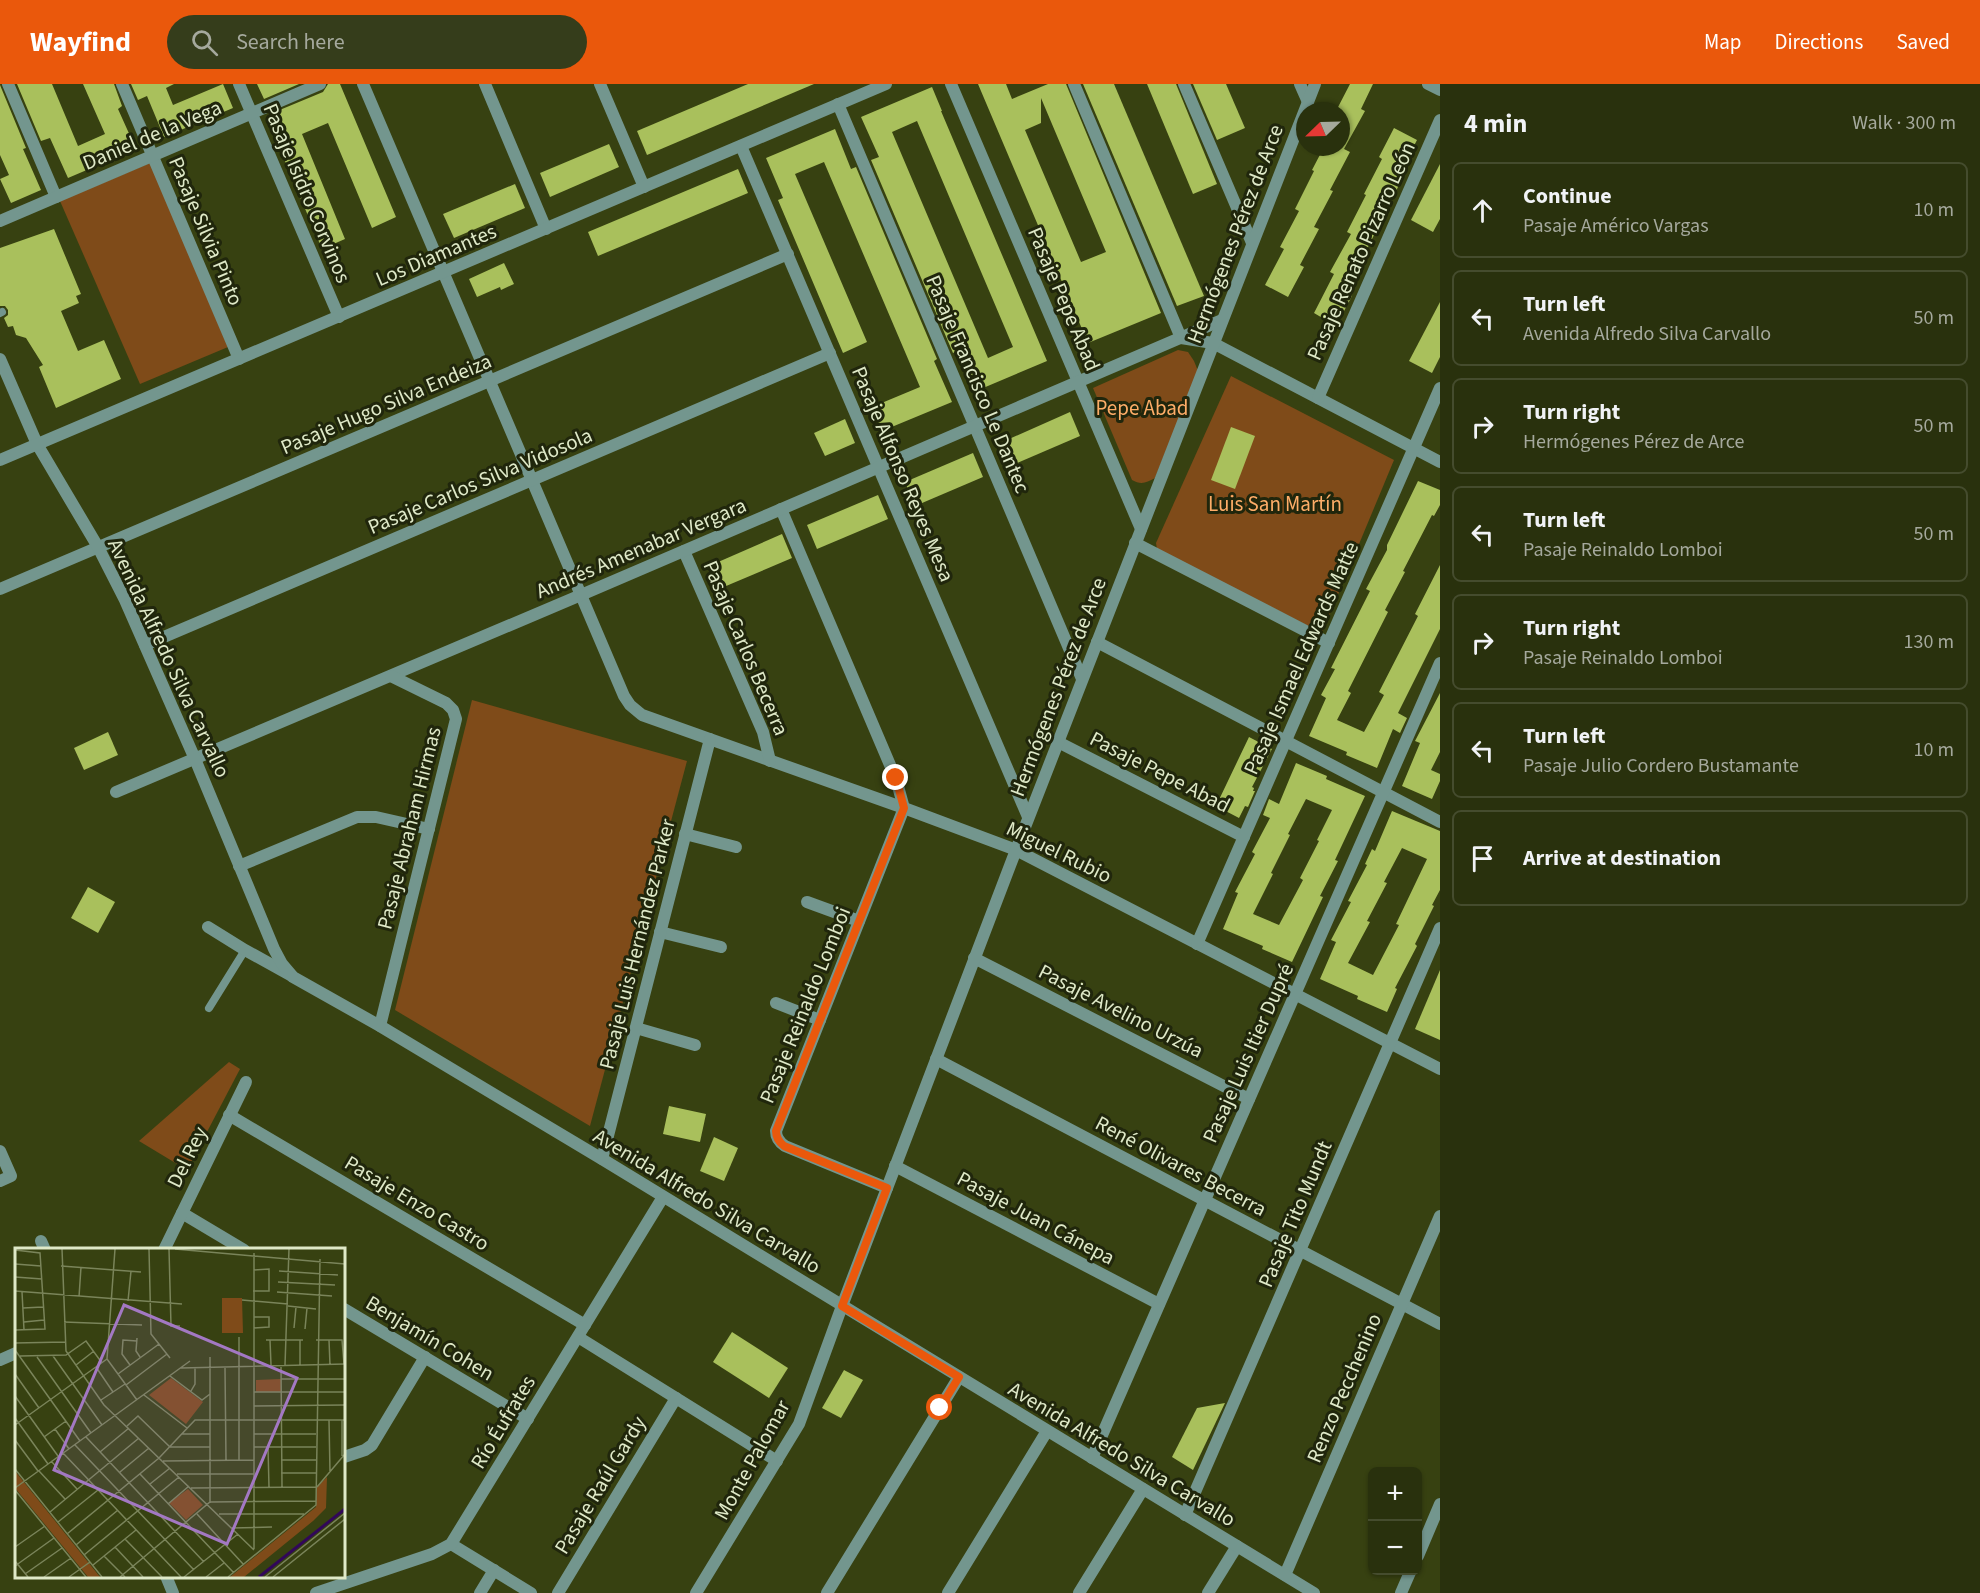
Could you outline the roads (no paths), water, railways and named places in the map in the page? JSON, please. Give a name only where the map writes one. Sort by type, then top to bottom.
[{"type":"street","points":[[8,84],[56,197]]},
{"type":"street","name":"Pasaje Silvia Pinto","points":[[122,84],[239,359]]},
{"type":"street","name":"Pasaje Isidro Corvinos","points":[[239,84],[339,317]]},
{"type":"street","name":"Daniel de la Vega","points":[[0,221],[320,84]]},
{"type":"street","points":[[363,84],[581,595]]},
{"type":"street","points":[[485,84],[546,229]]},
{"type":"street","points":[[600,84],[644,187]]},
{"type":"street","name":"Los Diamantes","points":[[0,460],[886,84]]},
{"type":"street","name":"Pasaje Pepe Abad","points":[[951,84],[1141,529]]},
{"type":"street","points":[[1074,84],[1181,338],[1213,343],[1440,462]]},
{"type":"street","points":[[1184,84],[1252,243]]},
{"type":"street","points":[[1300,84],[1308,102]]},
{"type":"street","name":"Hermógenes Pérez de Arce","points":[[1308,102],[1315,84]]},
{"type":"street","points":[[1428,84],[1440,90]]},
{"type":"street","name":"Pasaje Francisco Le Dantec","points":[[838,104],[1082,679]]},
{"type":"street","name":"Pasaje Renato Pizarro León","points":[[1318,398],[1440,120]]},
{"type":"street","name":"Hermógenes Pérez de Arce","points":[[842,1306],[1028,818],[1296,132]]},
{"type":"street","name":"Pasaje Alfonso Reyes Mesa","points":[[741,146],[1028,818]]},
{"type":"street","name":"Pasaje Hugo Silva Endeiza","points":[[0,589],[788,254]]},
{"type":"street","name":"Andrés Amenabar Vergara","points":[[116,792],[1222,320]]},
{"type":"street","name":"Pasaje Carlos Silva Vidosola","points":[[145,645],[830,353]]},
{"type":"street","name":"Avenida Alfredo Silva Carvallo","points":[[0,359],[37,444],[98,547],[125,600],[195,759],[274,949],[282,964],[293,977]]},
{"type":"street","name":"Pasaje Ismael Edwards Matte","points":[[1197,944],[1440,388]]},
{"type":"street","points":[[781,509],[896,778],[904,808]]},
{"type":"street","points":[[1135,543],[1329,643]]},
{"type":"street","name":"Pasaje Carlos Becerra","points":[[684,551],[763,732],[770,761]]},
{"type":"street","name":"Miguel Rubio","points":[[581,595],[624,696],[630,705],[642,715],[1016,850],[1440,1069]]},
{"type":"street","points":[[1097,642],[1440,822]]},
{"type":"street","name":"Pasaje Luis Itier Dupré","points":[[1092,1458],[1440,663]]},
{"type":"street","name":"Pasaje Abraham Hirmas","points":[[380,1026],[455,714],[446,703],[391,676]]},
{"type":"street","name":"Pasaje Luis Hernández Parker","points":[[602,1159],[710,739]]},
{"type":"street","name":"Pasaje Pepe Abad","points":[[1058,741],[1244,837]]},
{"type":"street","name":"Pasaje Reinaldo Lomboi","points":[[887,1188],[784,1146],[778,1140],[776,1131],[904,808]]},
{"type":"street","points":[[239,866],[357,817],[376,817],[429,829]]},
{"type":"street","points":[[685,834],[736,847]]},
{"type":"street","points":[[807,902],[859,921]]},
{"type":"street","name":"Avenida Alfredo Silva Carvallo","points":[[208,927],[380,1026],[602,1159],[1314,1593]]},
{"type":"street","name":"Pasaje Tito Mundt","points":[[1185,1515],[1440,928]]},
{"type":"street","points":[[660,932],[721,947]]},
{"type":"street","name":"Pasaje Avelino Urzúa","points":[[974,958],[1249,1099]]},
{"type":"street","points":[[776,1003],[820,1020]]},
{"type":"street","points":[[636,1028],[695,1045]]},
{"type":"street","name":"René Olivares Becerra","points":[[936,1059],[1440,1324]]},
{"type":"street","name":"Del Rey","points":[[165,1248],[246,1082]]},
{"type":"street","name":"Pasaje Enzo Castro","points":[[229,1115],[585,1325]]},
{"type":"street","points":[[0,1151],[5,1178]]},
{"type":"street","name":"Pasaje Juan Cánepa","points":[[895,1166],[1160,1304]]},
{"type":"street","name":"Río Éufrates","points":[[451,1544],[663,1197]]},
{"type":"street","points":[[182,1213],[241,1248]]},
{"type":"street","name":"Renzo Pecchenino","points":[[1284,1575],[1440,1216]]},
{"type":"street","name":"Monte Palomar","points":[[696,1593],[799,1424],[842,1306]]},
{"type":"street","name":"Benjamín Cohen","points":[[345,1310],[528,1419]]},
{"type":"street","points":[[578,1337],[777,1461]]},
{"type":"street","points":[[0,1360],[15,1353]]},
{"type":"street","points":[[345,1457],[365,1450],[372,1445],[425,1358]]},
{"type":"street","points":[[827,1593],[959,1377]]},
{"type":"street","name":"Pasaje Raúl Gardy","points":[[558,1593],[676,1398]]},
{"type":"street","points":[[948,1593],[1047,1431]]},
{"type":"street","points":[[1079,1593],[1143,1489]]},
{"type":"street","points":[[1422,1547],[1440,1504]]},
{"type":"street","points":[[323,1592],[432,1554],[451,1544],[531,1593]]},
{"type":"street","points":[[1208,1593],[1237,1546]]},
{"type":"street","points":[[480,1593],[494,1570]]},
{"type":"street","points":[[1401,1593],[1409,1575]]},
{"type":"street","points":[[167,1578],[173,1593]]},
{"type":"lane","points":[[209,1008],[245,950]]},
{"type":"park label","name":"Pepe Abad","points":[[1142,408]]},
{"type":"park label","name":"Luis San Martín","points":[[1275,504]]}]
